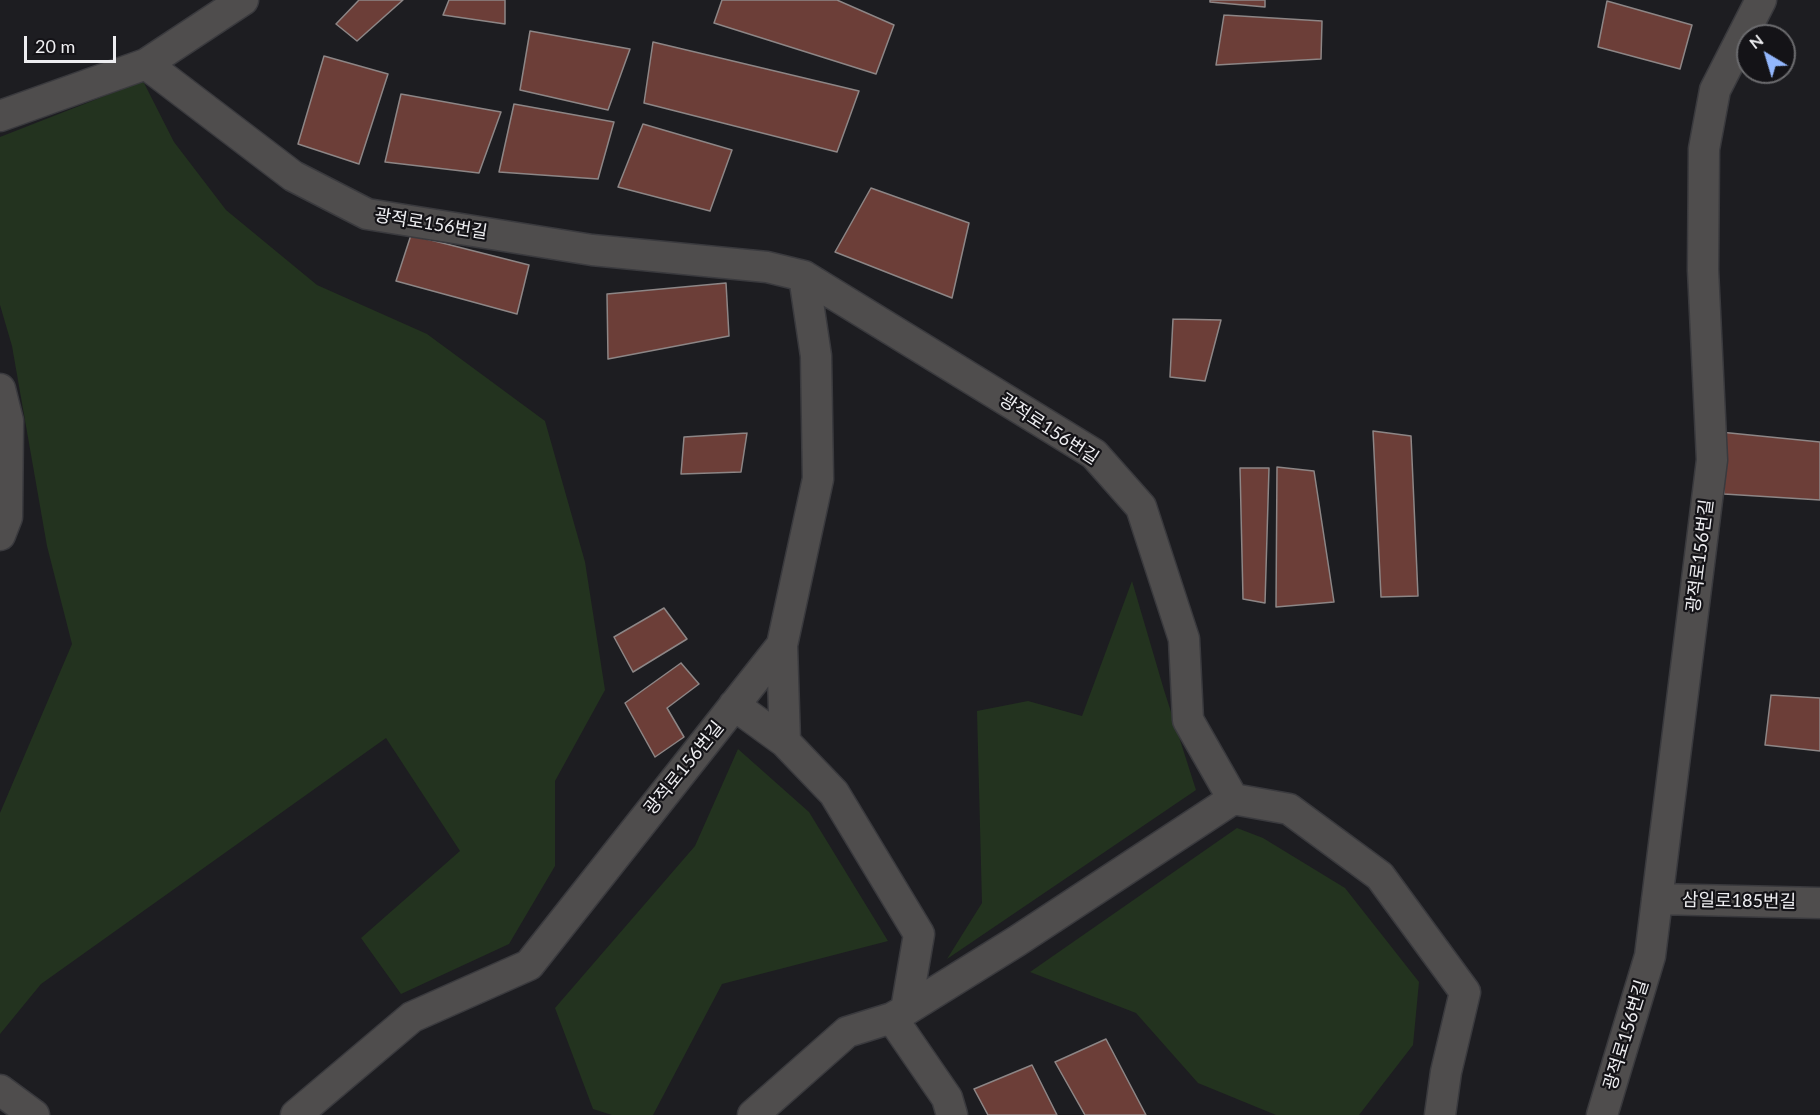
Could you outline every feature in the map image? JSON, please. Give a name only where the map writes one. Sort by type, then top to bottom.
[{"type":"street","points":[[0,116],[146,64],[243,0]]},
{"type":"street","name":"광적로156번길","points":[[1602,1115],[1650,956],[1712,460],[1703,270],[1704,149],[1715,90],[1761,0]]},
{"type":"street","name":"광적로156번길","points":[[146,64],[293,176],[367,214],[592,250],[767,267],[804,276],[1094,454],[1141,507],[1184,639],[1188,720],[1233,799]]},
{"type":"street","name":"광적로156번길","points":[[296,1115],[412,1017],[529,965],[782,645],[818,479],[816,357],[804,276]]},
{"type":"street","points":[[0,389],[8,421],[7,517],[0,535]]},
{"type":"street","points":[[782,645],[785,742]]},
{"type":"street","points":[[734,705],[785,742],[834,793],[919,934],[899,1014],[947,1098],[952,1115]]},
{"type":"street","points":[[753,1115],[847,1032],[899,1014],[1017,941],[1233,799],[1289,809],[1380,876],[1464,992],[1446,1072],[1440,1115]]},
{"type":"street","name":"삼일로185번길","points":[[1657,899],[1820,903]]},
{"type":"street","points":[[0,1090],[34,1115]]},
{"type":"green space","points":[[143,81],[174,142],[226,210],[317,285],[427,334],[545,421],[585,562],[605,690],[555,781],[555,866],[509,944],[401,994],[361,938],[460,851],[386,738],[41,984],[0,1034],[0,813],[72,644],[47,546],[12,346],[0,305],[0,137]]},
{"type":"green space","points":[[1132,581],[1196,790],[947,959],[982,903],[977,711],[1028,701],[1082,716]]},
{"type":"green space","points":[[738,749],[809,812],[888,941],[722,984],[653,1115],[612,1115],[593,1109],[555,1008],[695,846]]},
{"type":"green space","points":[[1237,828],[1263,838],[1345,888],[1419,982],[1413,1045],[1359,1115],[1276,1115],[1198,1083],[1136,1013],[1030,972]]},
{"type":"building","points":[[359,0],[403,0],[357,41],[336,24]]},
{"type":"building","points":[[449,0],[505,0],[505,24],[443,15]]},
{"type":"building","points":[[722,0],[837,0],[894,25],[876,74],[714,23]]},
{"type":"building","points":[[1210,0],[1265,0],[1265,7],[1210,2]]},
{"type":"building","points":[[1607,1],[1692,25],[1680,69],[1598,47]]},
{"type":"building","points":[[1224,15],[1322,21],[1321,59],[1216,65]]},
{"type":"building","points":[[530,31],[630,49],[608,110],[520,90]]},
{"type":"building","points":[[653,42],[859,91],[837,152],[644,103]]},
{"type":"building","points":[[324,56],[388,74],[359,164],[298,144]]},
{"type":"building","points":[[401,94],[501,112],[479,173],[385,162]]},
{"type":"building","points":[[514,104],[614,122],[598,179],[499,172]]},
{"type":"building","points":[[643,124],[732,150],[710,211],[618,187]]},
{"type":"building","points":[[871,188],[969,223],[952,298],[835,252]]},
{"type":"building","points":[[411,235],[529,265],[517,314],[396,281]]},
{"type":"building","points":[[726,283],[729,336],[608,359],[607,294]]},
{"type":"building","points":[[1173,319],[1221,320],[1205,381],[1170,377]]},
{"type":"building","points":[[1373,431],[1411,436],[1418,596],[1381,597]]},
{"type":"building","points":[[1720,432],[1820,442],[1820,500],[1724,494]]},
{"type":"building","points":[[747,433],[741,472],[681,474],[684,437]]},
{"type":"building","points":[[1277,467],[1314,471],[1334,602],[1276,607]]},
{"type":"building","points":[[1240,468],[1269,468],[1265,603],[1243,599]]},
{"type":"building","points":[[664,608],[687,639],[633,672],[614,637]]},
{"type":"building","points":[[681,663],[699,684],[667,708],[684,737],[655,757],[625,703]]},
{"type":"building","points":[[1771,695],[1820,698],[1820,751],[1765,745]]},
{"type":"building","points":[[1106,1039],[1146,1115],[1085,1115],[1055,1062]]},
{"type":"building","points":[[1032,1065],[1057,1115],[988,1115],[974,1089]]}]
